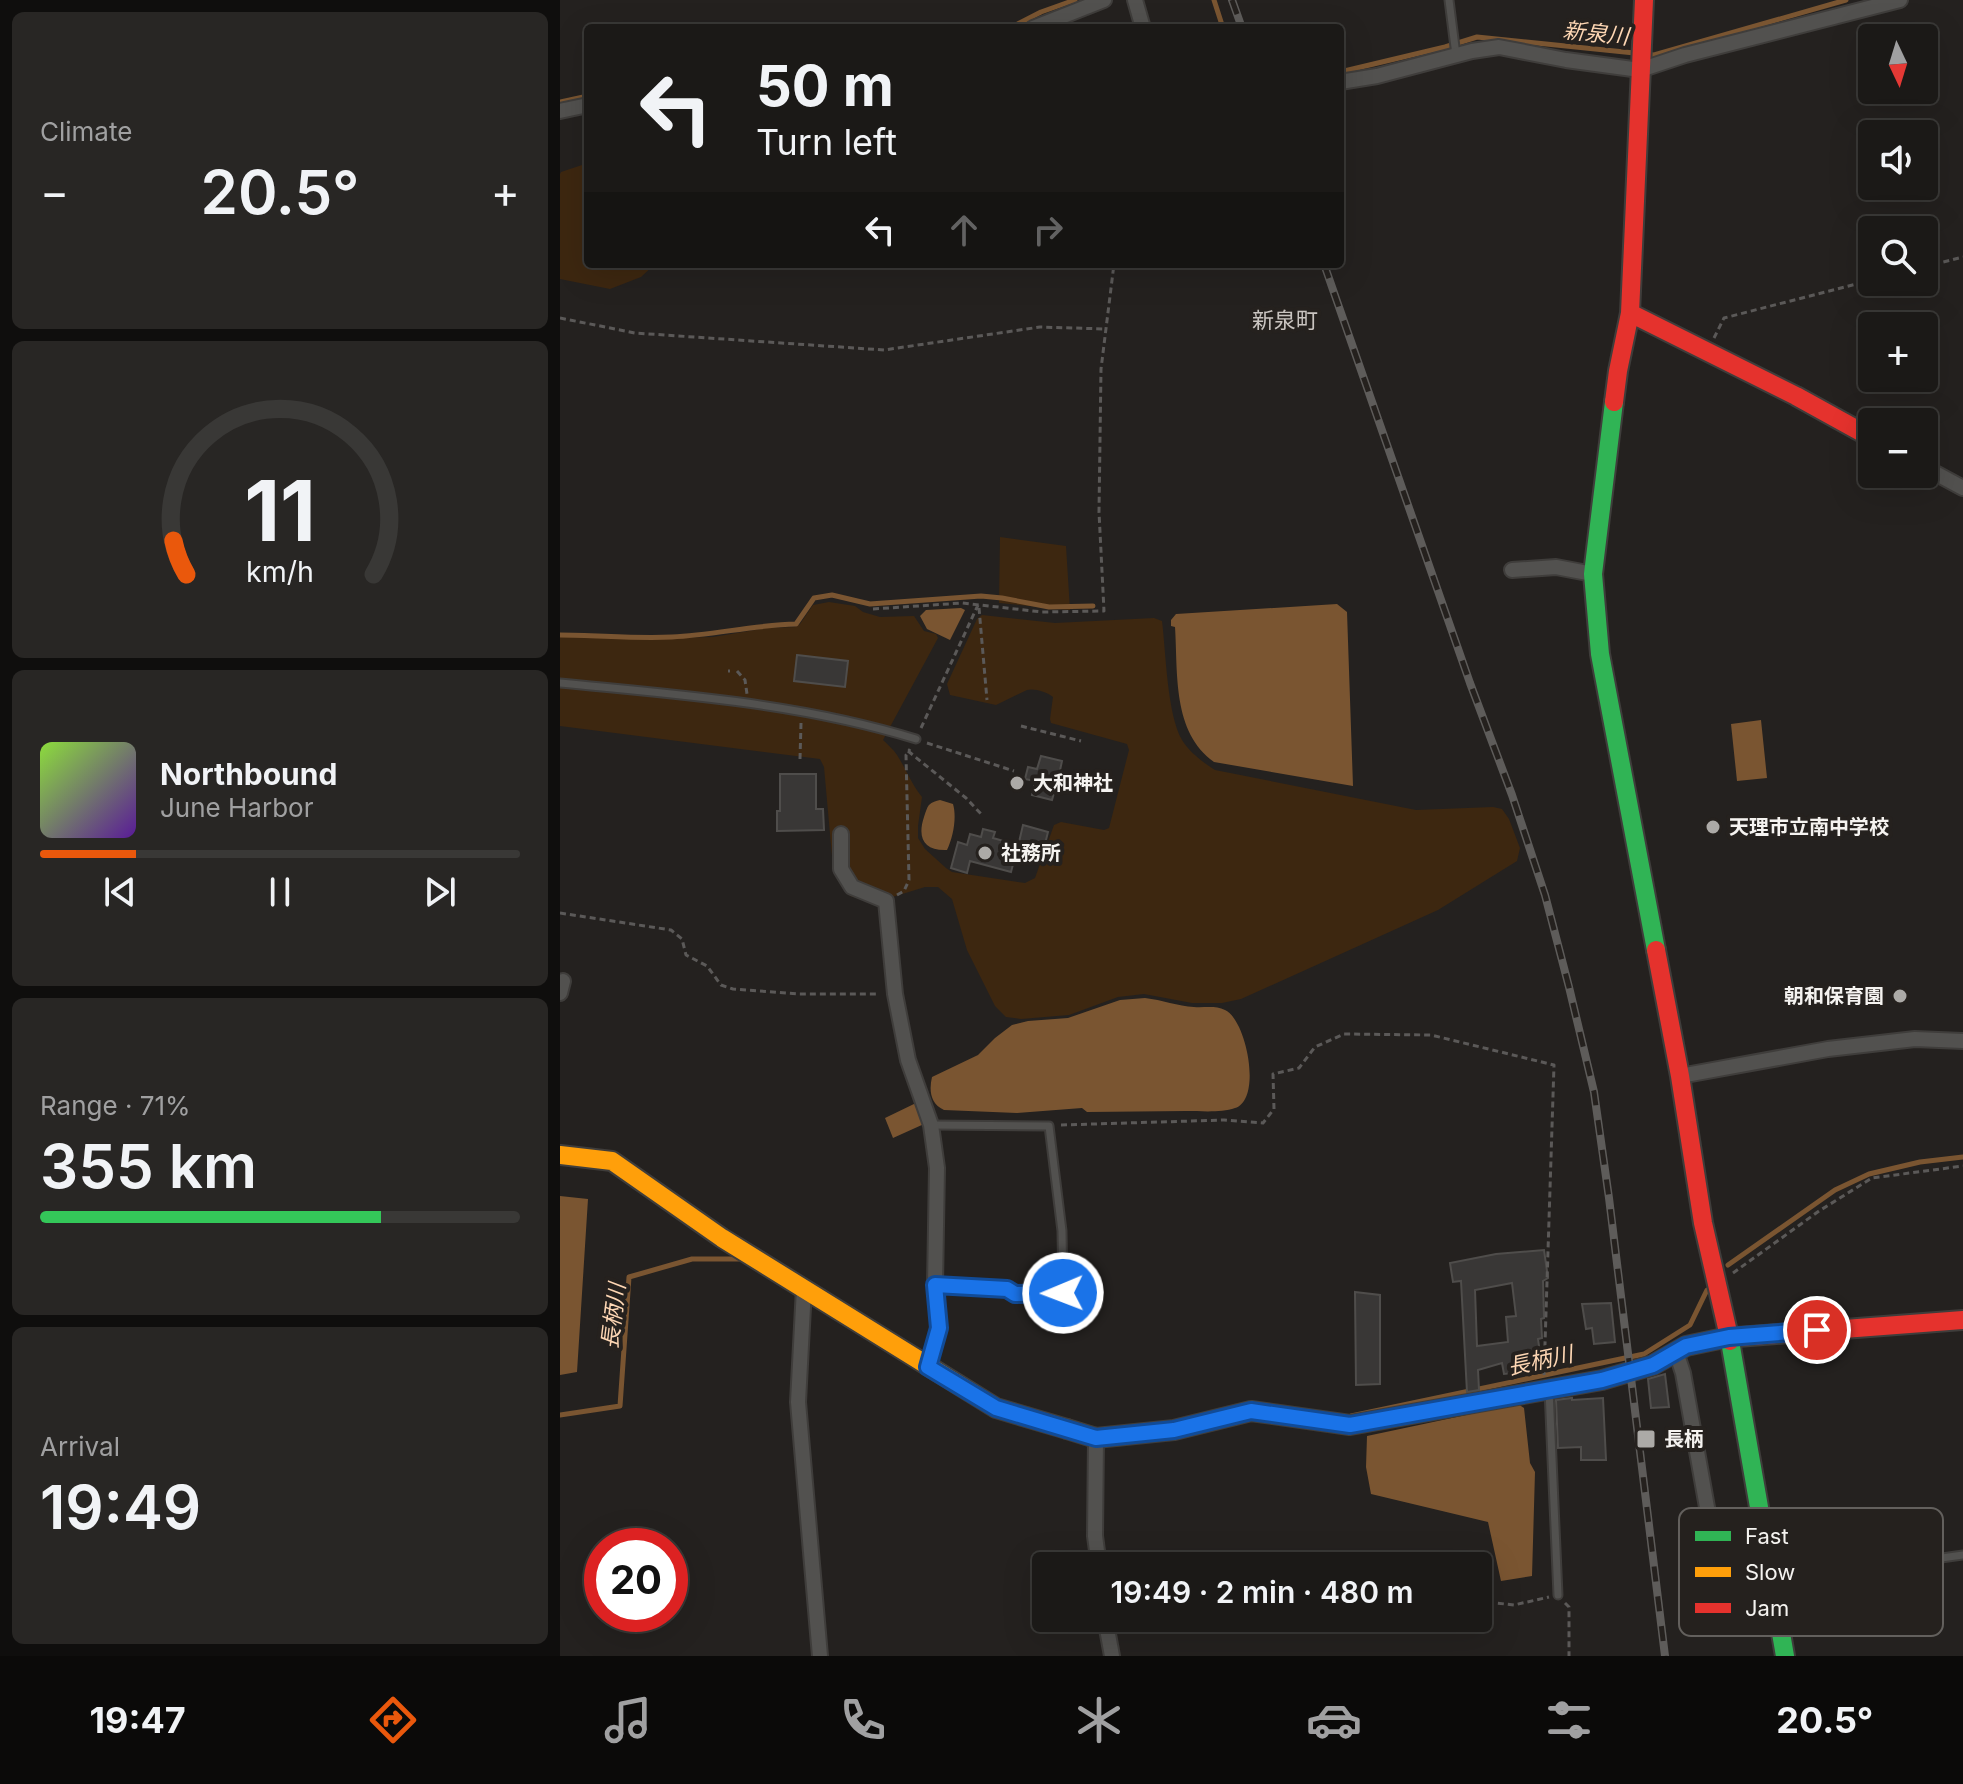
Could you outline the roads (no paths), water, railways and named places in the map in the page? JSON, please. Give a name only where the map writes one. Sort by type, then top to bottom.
[{"type":"street","points":[[1043,24],[1104,0]]},
{"type":"street","points":[[1135,0],[1142,24]]},
{"type":"street","points":[[1644,0],[1630,313],[1618,371],[1593,574],[1600,654],[1680,1076],[1703,1223],[1729,1337],[1759,1508]]},
{"type":"street","points":[[1344,81],[1499,47],[1566,60],[1685,55],[1900,0]]},
{"type":"street","points":[[560,111],[584,106]]},
{"type":"street","points":[[1630,313],[1708,350],[1858,430]]},
{"type":"street","points":[[1938,475],[1963,488]]},
{"type":"street","points":[[1512,570],[1556,567],[1593,574]]},
{"type":"street","points":[[841,834],[841,869],[852,887],[886,901],[895,994],[908,1060],[931,1125],[937,1168],[935,1285],[939,1328],[928,1367]]},
{"type":"street","points":[[1680,1076],[1828,1049],[1915,1039],[1963,1041]]},
{"type":"street","points":[[560,1155],[612,1161],[722,1238],[996,1408],[1096,1438],[1174,1430],[1251,1411],[1350,1425],[1602,1380],[1653,1365],[1686,1346],[1729,1337],[1963,1320]]},
{"type":"street","points":[[804,1288],[798,1402],[820,1656]]},
{"type":"street","points":[[1676,1352],[1683,1373],[1707,1508]]},
{"type":"street","points":[[1096,1438],[1097,1552]]},
{"type":"street","points":[[1108,1632],[1112,1656]]},
{"type":"street","points":[[1781,1636],[1785,1656]]},
{"type":"lane","points":[[1449,0],[1456,55]]},
{"type":"lane","points":[[560,683],[748,702],[873,726],[916,739]]},
{"type":"lane","points":[[931,1125],[1049,1126],[1062,1231],[1063,1293],[1015,1294],[1007,1289],[935,1285]]},
{"type":"lane","points":[[1549,1390],[1558,1595]]},
{"type":"lane","points":[[1943,1558],[1963,1555]]},
{"type":"waterway","name":"新泉川","points":[[1018,24],[1075,0]]},
{"type":"waterway","name":"新泉川","points":[[1214,0],[1222,24]]},
{"type":"waterway","name":"新泉川","points":[[1344,71],[1477,37],[1654,55],[1846,0]]},
{"type":"waterway","name":"新泉川","points":[[560,102],[584,97]]},
{"type":"waterway","points":[[560,635],[672,637],[796,624],[814,598],[832,595],[870,604],[981,596],[1049,607],[1093,606]]},
{"type":"waterway","name":"長柄川","points":[[1728,1265],[1835,1190],[1869,1174],[1920,1162],[1963,1157]]},
{"type":"waterway","name":"長柄川","points":[[560,1415],[620,1406],[629,1277],[692,1259],[739,1259]]},
{"type":"waterway","name":"長柄川","points":[[1351,1416],[1644,1354],[1690,1325],[1707,1290]]},
{"type":"railway","points":[[1232,0],[1241,24]]},
{"type":"railway","points":[[1325,268],[1512,795],[1545,895],[1569,987],[1594,1092],[1665,1656]]},
{"type":"place","name":"大和神社","points":[[1017,783]]},
{"type":"place","name":"天理市立南中学校","points":[[1713,827]]},
{"type":"place","name":"社務所","points":[[985,853]]},
{"type":"place","name":"朝和保育園","points":[[1900,996]]},
{"type":"place","name":"長柄","points":[[1646,1439]]},
{"type":"district","name":"新泉町","points":[[1285,320]]}]
